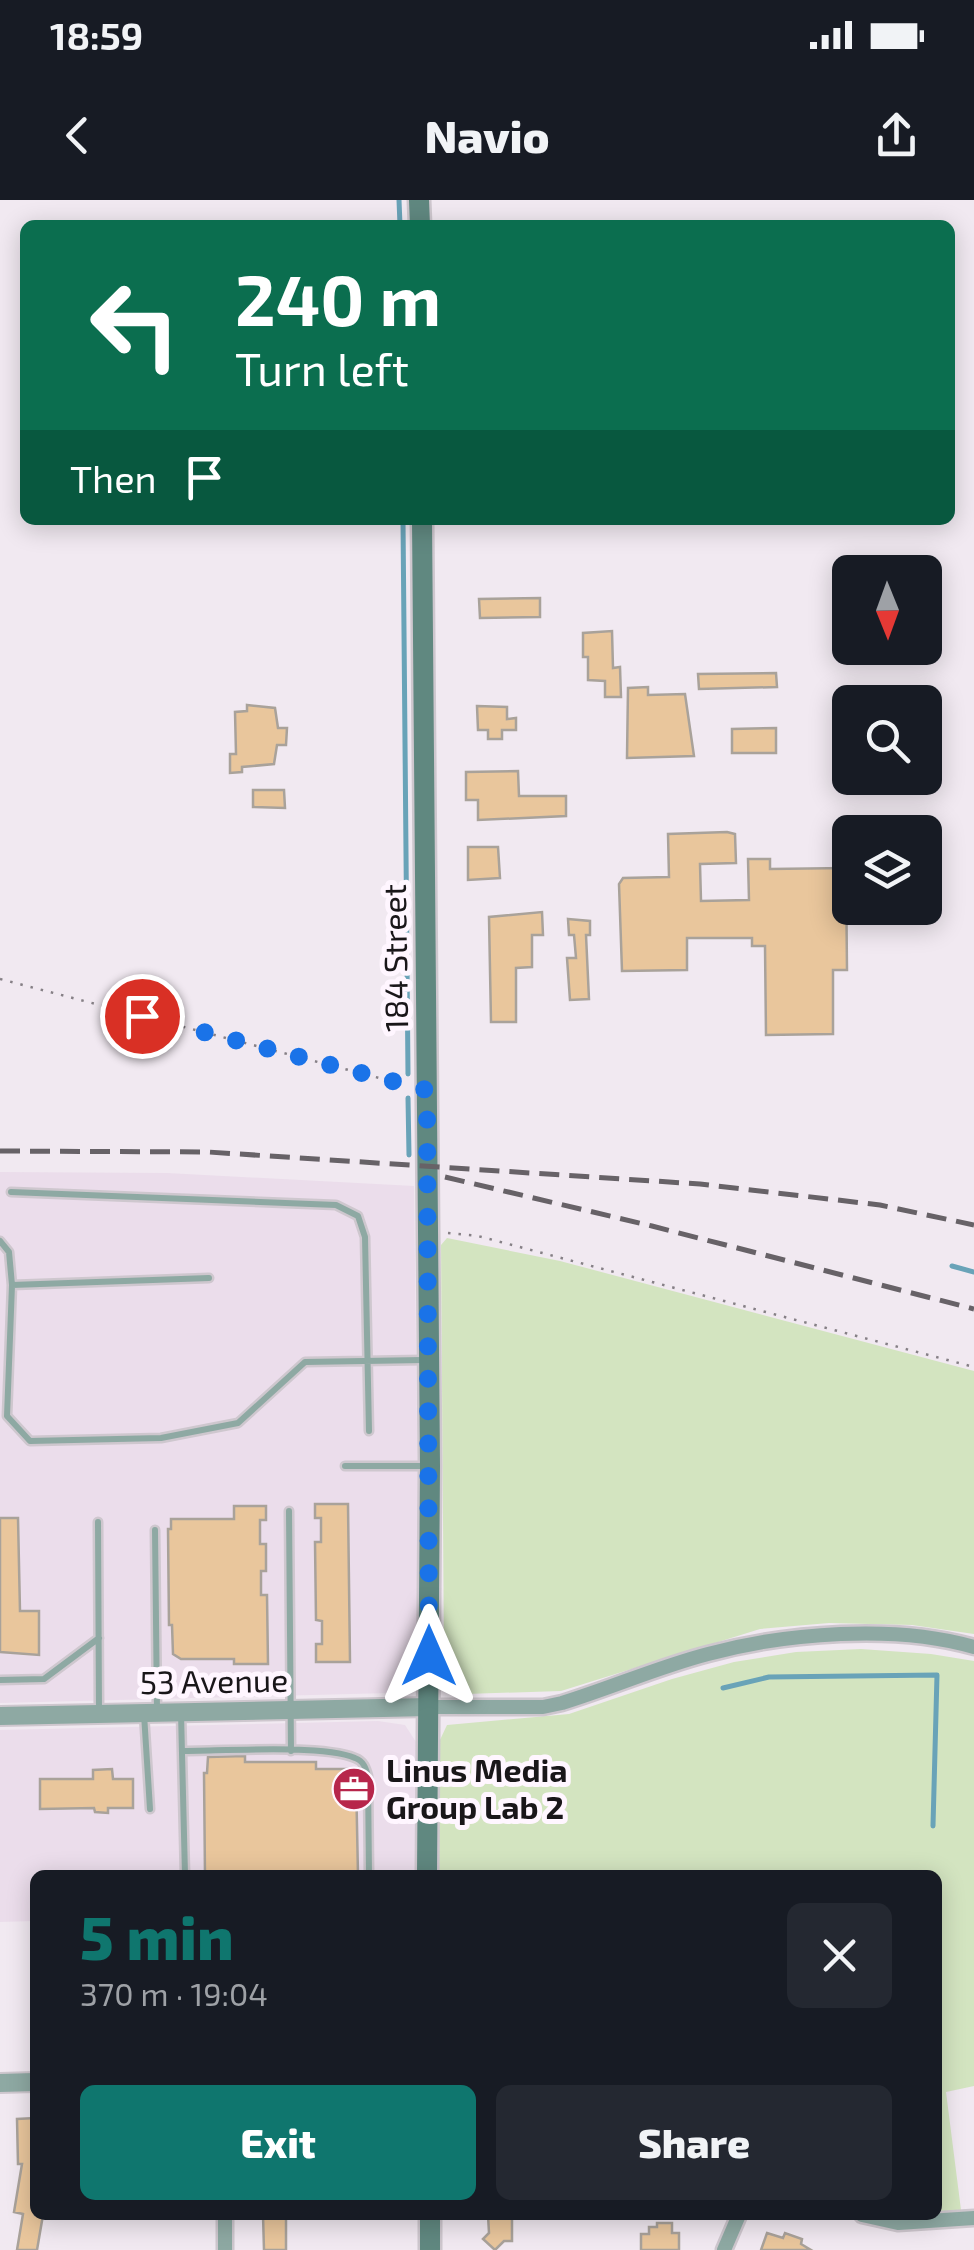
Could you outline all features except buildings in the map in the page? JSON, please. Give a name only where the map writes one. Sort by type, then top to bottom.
[{"type":"main road","name":"184 Street","points":[[422,525],[430,1360],[428,1870]]},
{"type":"main road","points":[[430,2220],[430,2250]]},
{"type":"street","points":[[428,1708],[544,1707],[709,1653],[776,1640],[840,1635],[908,1637],[974,1647]]},
{"type":"street","name":"53 Avenue","points":[[0,1716],[428,1708]]},
{"type":"street","points":[[0,2084],[30,2082]]},
{"type":"street","points":[[882,2220],[898,2224],[974,2218]]},
{"type":"street","points":[[225,2220],[225,2250]]},
{"type":"street","points":[[724,2250],[737,2220]]},
{"type":"lane","points":[[11,1192],[336,1205],[358,1216],[364,1237],[370,1431]]},
{"type":"lane","points":[[0,1240],[8,1252],[12,1285],[4,1384],[7,1416],[30,1441],[161,1438],[238,1423],[305,1362],[430,1360]]},
{"type":"lane","points":[[12,1285],[209,1278]]},
{"type":"lane","points":[[346,1466],[430,1466]]},
{"type":"lane","points":[[289,1512],[291,1751]]},
{"type":"lane","points":[[98,1522],[99,1714]]},
{"type":"lane","points":[[150,1808],[155,1530]]},
{"type":"lane","points":[[0,1680],[44,1679],[99,1638]]},
{"type":"lane","points":[[181,1712],[184,1870]]},
{"type":"lane","points":[[182,1751],[291,1751],[357,1758],[368,1776],[369,1870]]},
{"type":"path","points":[[0,979],[427,1090]]},
{"type":"path","points":[[442,1232],[478,1236],[974,1367]]},
{"type":"shaded area","points":[[0,1172],[167,1173],[414,1186],[420,1666],[408,1687],[390,1693],[0,1703]]},
{"type":"shaded area","points":[[378,1721],[405,1725],[418,1745],[420,1870],[30,1870],[30,1921],[0,1922],[0,1730]]},
{"type":"green space","points":[[447,1238],[560,1261],[974,1371],[974,1634],[912,1625],[829,1623],[760,1629],[561,1691],[466,1694],[445,1664],[444,1655],[441,1245]]},
{"type":"green space","points":[[861,1649],[974,1661],[974,2086],[946,2092],[961,2210],[942,2212],[942,1870],[438,1870],[439,1742],[447,1725],[569,1714],[734,1662],[796,1652]]},
{"type":"waterway","points":[[399,200],[400,220]]},
{"type":"waterway","points":[[403,525],[408,1074]]},
{"type":"waterway","points":[[408,1098],[409,1155]]},
{"type":"waterway","points":[[952,1266],[974,1272]]},
{"type":"waterway","points":[[723,1688],[769,1677],[937,1675],[933,1826]]},
{"type":"railway","points":[[0,1151],[208,1152],[700,1184],[880,1205],[974,1225]]},
{"type":"railway","points":[[445,1177],[974,1309]]},
{"type":"place","name":"Linus Media Group Lab 2","points":[[354,1789]]},
{"type":"route","points":[[142,1016],[427,1090],[429,1656]]}]
